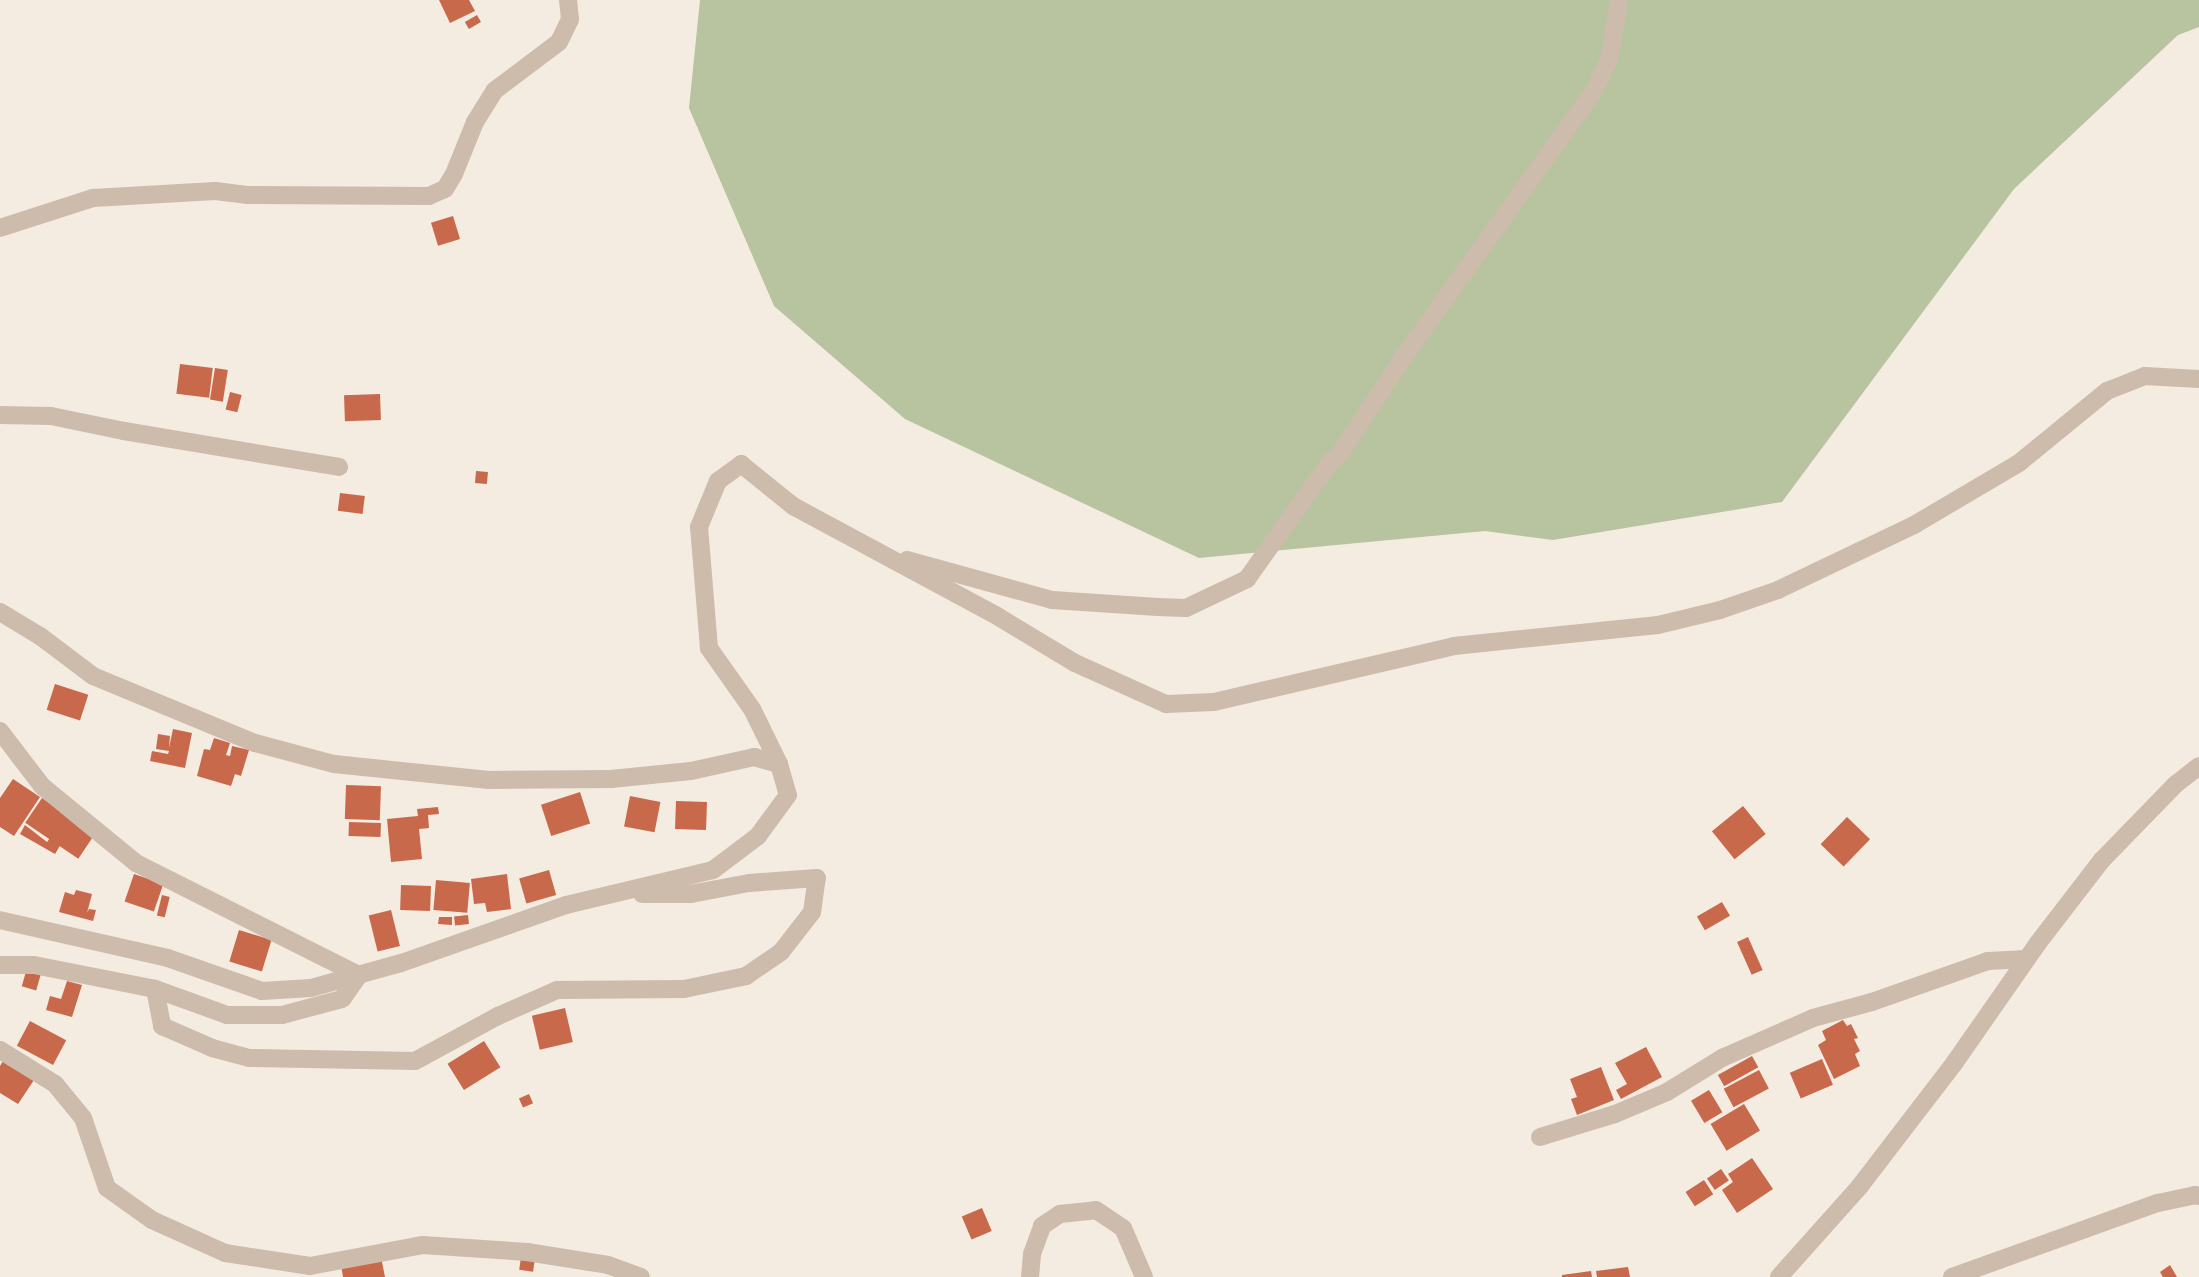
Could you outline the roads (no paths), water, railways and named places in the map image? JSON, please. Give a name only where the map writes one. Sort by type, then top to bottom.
[{"type":"street","points":[[0,228],[93,198],[215,191],[247,195],[429,196],[445,189],[475,122],[494,91],[559,42],[570,19],[568,0]]},
{"type":"street","points":[[875,552],[1052,600],[1186,608],[1247,579],[1331,461],[1340,454],[1410,348],[1594,91],[1610,56],[1619,0]]},
{"type":"street","points":[[0,920],[168,958],[262,991],[311,988],[401,964],[566,905],[713,870],[758,836],[788,795],[779,764],[752,709],[709,648],[699,527],[718,481],[741,464],[793,506],[997,616],[1075,663],[1167,704],[1214,702],[1454,646],[1658,625],[1720,610],[1778,590],[1914,525],[2019,463],[2107,391],[2145,376],[2199,379]]},
{"type":"street","points":[[0,415],[51,416],[339,467]]},
{"type":"street","points":[[0,612],[40,636],[93,676],[255,743],[334,764],[488,780],[611,779],[691,771],[754,757],[779,764]]},
{"type":"street","points":[[0,731],[42,786],[136,863],[359,975]]},
{"type":"street","points":[[1779,1277],[1860,1186],[1955,1062],[2027,959],[2102,860],[2176,784],[2199,766]]},
{"type":"street","points":[[155,989],[162,1026],[212,1048],[250,1058],[415,1061],[498,1016],[557,990],[684,989],[746,976],[781,952],[812,912],[817,878],[749,883],[691,894],[613,894]]},
{"type":"street","points":[[1540,1137],[1615,1114],[1667,1092],[1722,1058],[1813,1018],[1872,1002],[1988,961],[2027,959]]},
{"type":"street","points":[[0,965],[34,965],[155,989],[227,1015],[282,1015],[342,999],[359,975]]},
{"type":"street","points":[[0,1050],[55,1084],[83,1118],[107,1188],[152,1220],[225,1253],[310,1266],[422,1245],[527,1252],[608,1265],[641,1277]]},
{"type":"street","points":[[1952,1277],[2158,1203],[2199,1196]]},
{"type":"street","points":[[1030,1277],[1032,1254],[1042,1226],[1060,1214],[1096,1209],[1123,1228],[1144,1277]]}]
